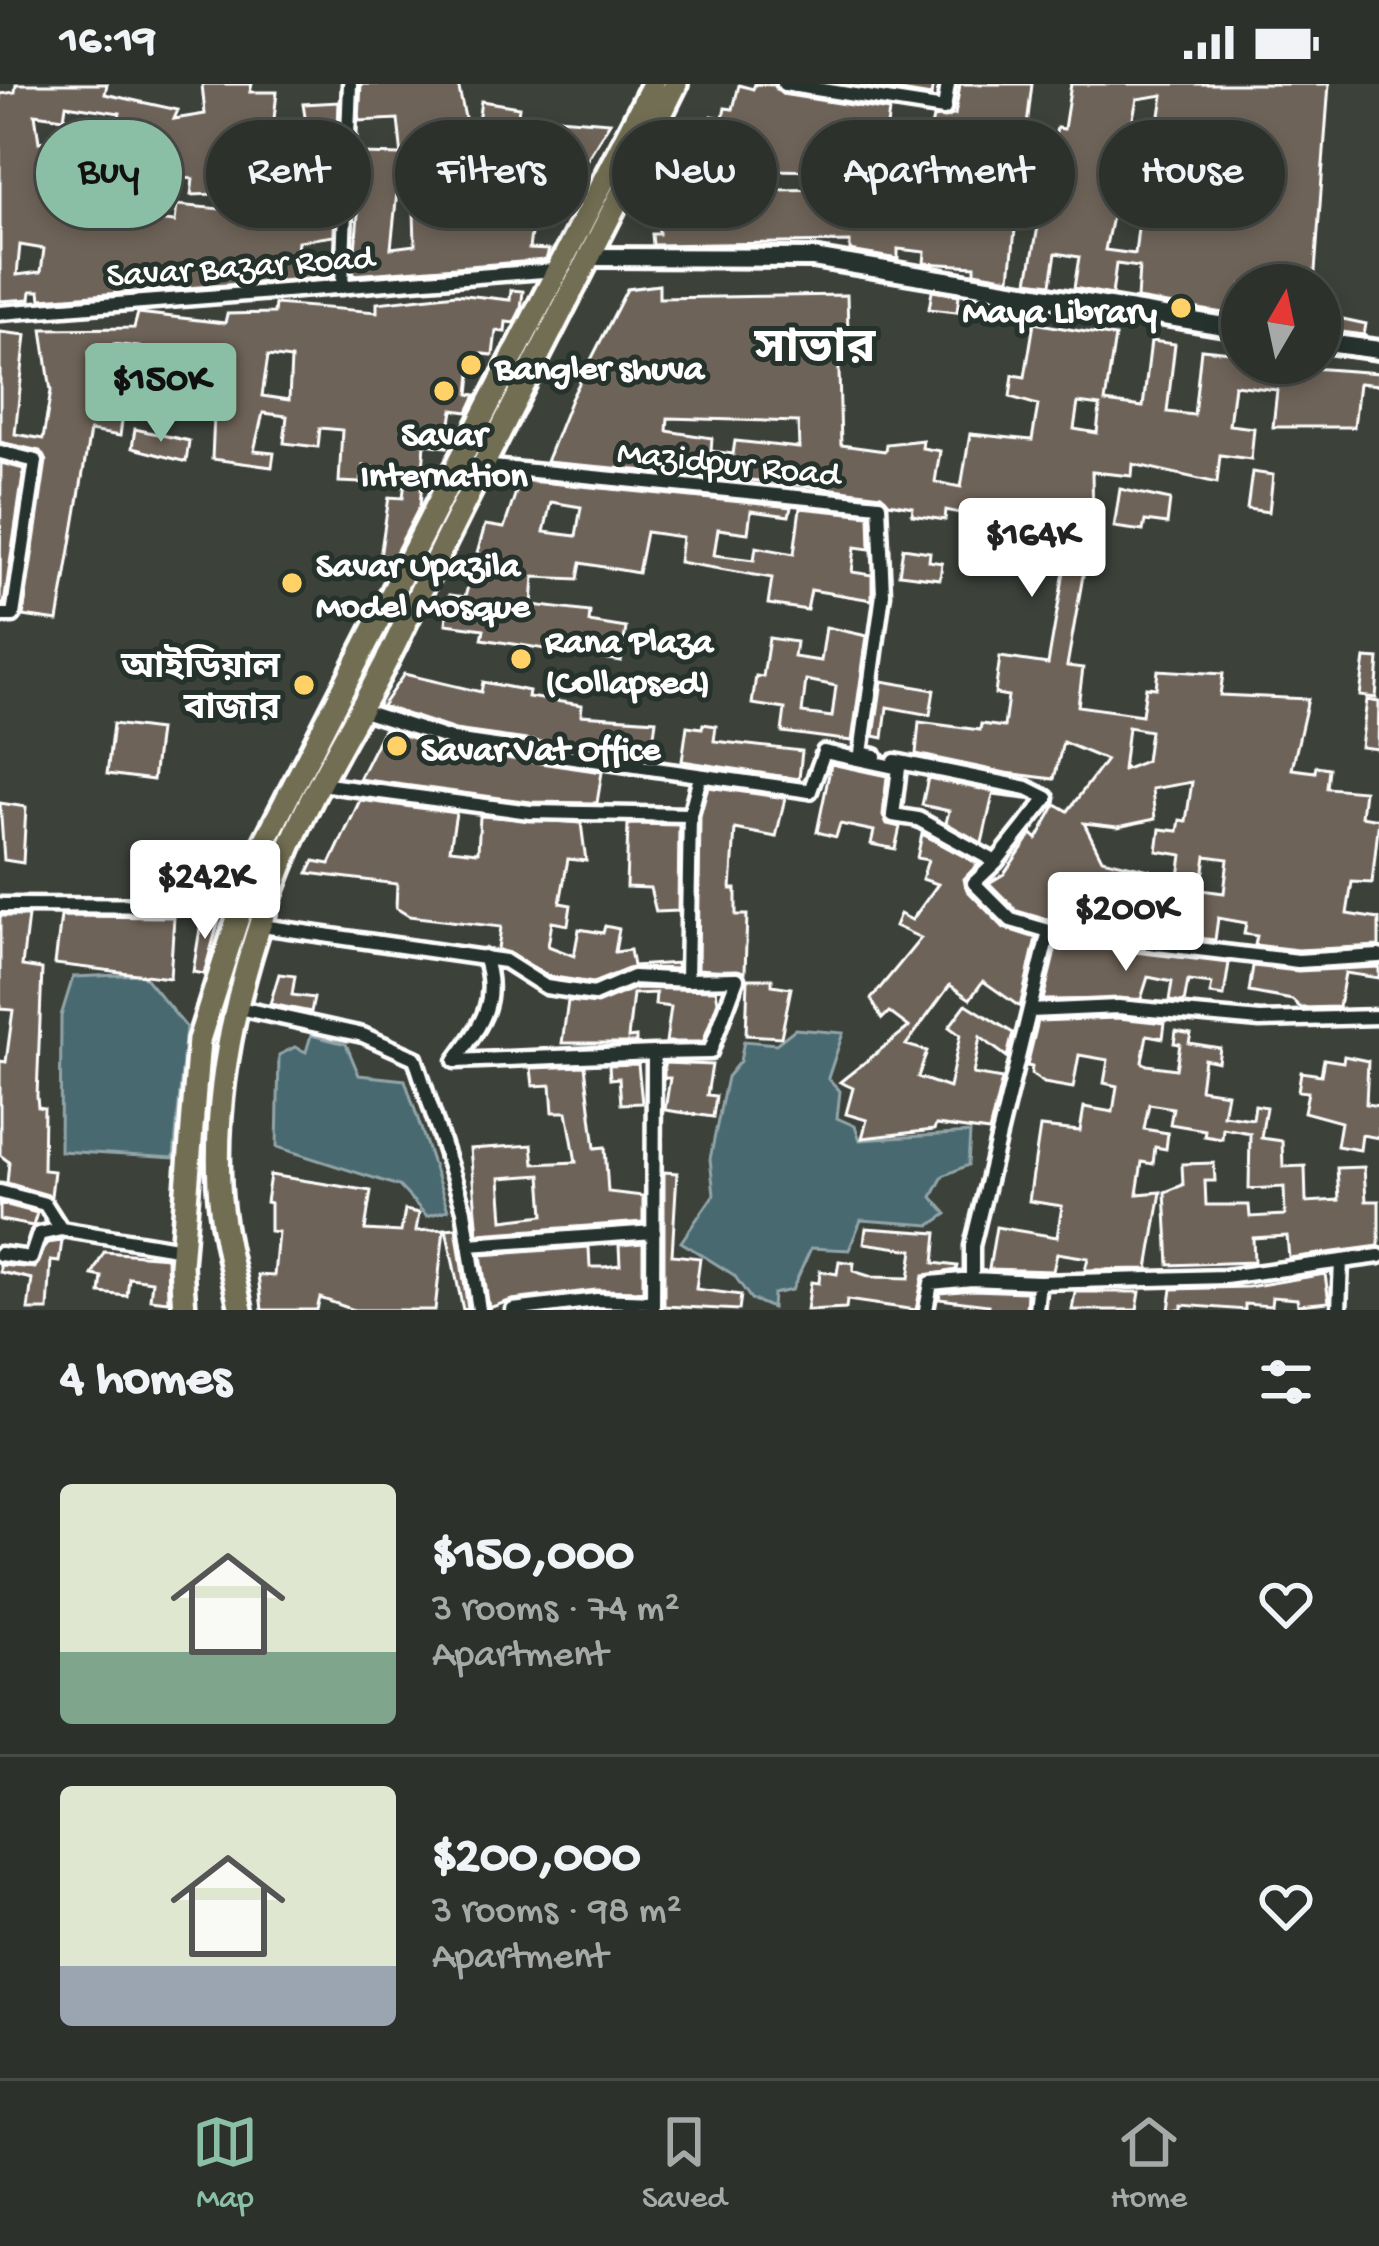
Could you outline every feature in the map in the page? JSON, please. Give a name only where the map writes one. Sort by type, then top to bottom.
[{"type":"highway","points":[[184,1310],[182,1249],[199,1040],[258,855],[653,84]]},
{"type":"highway","points":[[241,1310],[222,1214],[218,1138],[239,1008],[262,926],[299,824],[363,711],[481,466],[676,84]]},
{"type":"street","points":[[342,287],[350,84]]},
{"type":"street","points":[[784,84],[944,109],[948,84]]},
{"type":"street","points":[[591,257],[813,258],[1221,326]]},
{"type":"street","name":"Savar Bazar Road","points":[[0,313],[556,270]]},
{"type":"street","points":[[1341,345],[1379,350]]},
{"type":"street","points":[[0,452],[36,461],[13,615],[0,615]]},
{"type":"street","name":"Mazidpur Road","points":[[481,466],[879,506],[884,594],[861,753],[1027,788],[1047,798],[995,862]]},
{"type":"street","points":[[363,711],[453,740],[809,791],[824,752],[899,768],[892,815],[918,819],[995,862],[974,883],[1010,920],[1049,931],[1298,962],[1379,956]]},
{"type":"street","points":[[687,980],[690,815],[700,777]]},
{"type":"street","points":[[320,784],[530,812],[690,815]]},
{"type":"street","points":[[0,905],[242,906]]},
{"type":"street","points":[[262,926],[484,957],[505,961],[546,987],[594,994],[633,977],[737,979],[710,1052],[455,1061],[487,1018],[494,983],[484,957]]},
{"type":"street","points":[[972,1279],[975,1217],[995,1164],[1049,931]]},
{"type":"street","points":[[1030,1011],[1118,1007],[1260,1020],[1379,1017]]},
{"type":"street","points":[[239,1008],[363,1035],[415,1058],[464,1210],[479,1310]]},
{"type":"street","points":[[514,1310],[597,1300],[653,1306],[654,1053]]},
{"type":"street","points":[[0,1192],[45,1204],[61,1228]]},
{"type":"street","points":[[0,1254],[31,1258],[39,1234],[61,1228],[182,1249]]},
{"type":"street","points":[[469,1245],[654,1232]]},
{"type":"street","points":[[926,1310],[931,1283],[1225,1277],[1379,1256]]},
{"type":"street","points":[[1340,1310],[1341,1261]]},
{"type":"street","points":[[1036,1310],[1039,1282]]},
{"type":"water","points":[[142,974],[186,1027],[174,1158],[60,1151],[61,1016],[73,977]]},
{"type":"water","points":[[795,1029],[843,1033],[828,1078],[840,1091],[837,1118],[855,1126],[860,1140],[970,1133],[968,1165],[943,1176],[932,1197],[947,1214],[931,1225],[861,1220],[849,1250],[811,1248],[792,1290],[773,1294],[772,1308],[751,1299],[734,1275],[681,1242],[714,1194],[710,1159],[727,1077],[740,1061],[744,1041],[776,1044]]},
{"type":"water","points":[[311,1035],[346,1044],[359,1075],[405,1080],[448,1210],[427,1216],[399,1186],[277,1147],[279,1055],[295,1047],[306,1052]]},
{"type":"building","points":[[16,84],[107,84],[105,94],[178,110],[174,119],[205,114],[202,84],[252,84],[250,92],[277,92],[274,120],[206,120],[206,194],[191,195],[193,179],[182,178],[182,120],[118,120],[120,113],[66,105],[64,118],[35,114],[36,228],[182,228],[182,205],[206,208],[206,228],[334,228],[334,236],[298,241],[295,268],[332,266],[332,277],[41,299],[40,291],[31,291],[30,299],[0,301],[0,94],[15,92]],"holes":[[[20,245],[44,249],[41,272],[17,275]]]},
{"type":"building","points":[[361,84],[458,84],[466,120],[398,119],[359,120]]},
{"type":"building","points":[[755,84],[774,85],[782,94],[889,111],[888,120],[801,120],[801,171],[777,170],[777,120],[711,120],[712,116],[723,118],[725,108],[733,109],[739,85],[753,89]]},
{"type":"building","points":[[859,84],[933,84],[931,96]]},
{"type":"building","points":[[960,84],[1032,84],[1028,120],[933,120],[955,115]]},
{"type":"building","points":[[1071,84],[1329,84],[1316,264],[1221,264],[1221,313],[1137,299],[1139,267],[1116,264],[1112,295],[1074,288],[1079,257],[1056,253],[1051,284],[1028,281],[1038,228],[1075,228],[1075,120],[1065,120]]},
{"type":"building","points":[[481,101],[519,107],[518,115],[584,120],[478,120]]},
{"type":"building","points":[[339,102],[338,120],[306,120],[303,104]]},
{"type":"building","points":[[588,120],[610,122],[588,158]]},
{"type":"building","points":[[371,154],[395,155],[391,248],[415,245],[415,228],[532,228],[529,249],[549,250],[546,260],[353,275],[357,228],[371,228]]},
{"type":"building","points":[[777,190],[801,190],[801,228],[1015,228],[1010,278],[975,272],[975,266],[924,263],[925,252],[898,249],[898,259],[850,251],[850,242],[653,245],[652,234],[659,234],[659,228],[777,228]]},
{"type":"building","points":[[659,285],[659,298],[847,295],[848,332],[838,333],[841,445],[885,451],[886,444],[923,440],[922,448],[940,451],[935,482],[961,487],[970,434],[1032,440],[1038,405],[1010,397],[1013,375],[1025,377],[1034,323],[1115,337],[1105,402],[1143,407],[1151,341],[1175,344],[1167,412],[1194,415],[1201,349],[1221,351],[1221,384],[1341,384],[1341,370],[1379,373],[1379,385],[1359,383],[1354,427],[1273,427],[1277,390],[1234,385],[1229,425],[1254,428],[1251,459],[1220,455],[1217,483],[1133,464],[1132,476],[1092,472],[1093,519],[1067,666],[1083,668],[1078,706],[1142,715],[1146,687],[1156,688],[1158,670],[1223,674],[1220,695],[1308,699],[1292,769],[1315,772],[1316,766],[1329,768],[1327,788],[1364,791],[1361,816],[1379,819],[1372,883],[1352,882],[1347,914],[1379,919],[1379,946],[1298,950],[1255,945],[1257,936],[1244,934],[1246,923],[1218,918],[1215,940],[1051,921],[1017,911],[989,883],[1004,874],[1032,834],[1037,839],[1056,804],[1068,811],[1106,760],[1063,742],[1054,779],[916,754],[919,722],[980,730],[981,724],[1004,727],[1008,696],[995,694],[1000,657],[1048,664],[1065,566],[1035,562],[1041,525],[1015,521],[1014,525],[946,510],[945,520],[912,515],[913,507],[889,503],[881,495],[546,462],[571,399],[627,289]],"holes":[[[1078,403],[1100,406],[1097,433],[1074,429]],[[668,418],[798,422],[799,448],[735,441],[733,454],[711,451],[712,438],[667,431]],[[1128,727],[1150,731],[1146,761],[1123,770]],[[1192,782],[1186,821],[1180,820],[1178,831],[1160,829],[1157,851],[1182,855],[1178,884],[1148,880],[1149,870],[1102,859],[1084,823],[1118,827],[1155,819],[1152,789]],[[1206,856],[1228,859],[1224,893],[1201,890]]]},
{"type":"building","points":[[511,290],[523,291],[514,323],[506,322],[505,332],[496,331],[493,355],[473,353],[469,394],[476,395],[468,412],[453,410],[447,447],[425,444],[420,506],[392,560],[380,557],[389,497],[403,498],[406,472],[363,466],[361,483],[339,482],[342,430],[320,428],[318,447],[284,443],[287,416],[263,413],[254,451],[274,453],[272,467],[212,459],[214,416],[223,417],[228,378],[200,374],[191,408],[170,405],[173,390],[133,384],[139,347],[114,344],[114,351],[89,351],[91,383],[128,378],[131,398],[125,399],[120,436],[90,431],[58,621],[23,616],[46,461],[40,451],[0,442],[0,332],[26,335],[15,434],[43,439],[51,391],[42,329],[134,328],[138,313],[225,323],[227,314],[274,313],[275,304],[377,312],[377,303],[456,294],[510,300]],"holes":[[[268,356],[291,359],[289,400],[262,396]]]},
{"type":"building","points":[[932,291],[959,295],[957,312],[929,309]]},
{"type":"building","points":[[1341,319],[1366,324],[1364,335],[1341,332]]},
{"type":"building","points":[[135,429],[189,441],[186,462],[132,448]]},
{"type":"building","points":[[1,463],[24,469],[4,604],[0,604]]},
{"type":"building","points":[[1252,472],[1273,475],[1269,512],[1247,509]]},
{"type":"building","points":[[520,480],[791,507],[789,516],[751,511],[748,533],[718,529],[714,555],[754,560],[756,547],[794,554],[800,508],[869,515],[870,549],[855,547],[852,572],[872,575],[872,600],[811,590],[807,610],[768,604],[772,578],[679,562],[682,537],[646,532],[638,573],[581,563],[578,579],[534,577],[532,605],[590,612],[589,622],[626,628],[621,661],[482,639],[484,629],[446,624],[449,595],[465,597],[485,525],[504,528]],"holes":[[[551,502],[581,507],[576,536],[544,532]]]},
{"type":"building","points":[[1120,489],[1170,500],[1167,524],[1145,521],[1143,531],[1114,527]]},
{"type":"building","points":[[903,548],[930,552],[929,561],[942,563],[940,579],[899,574]]},
{"type":"building","points":[[826,627],[867,636],[852,741],[782,732],[785,709],[752,704],[756,676],[763,677],[769,638],[796,642],[794,657],[821,661]],"holes":[[[806,680],[836,686],[832,717],[802,713]]]},
{"type":"building","points":[[1365,658],[1379,659],[1376,698],[1360,696]]},
{"type":"building","points":[[404,674],[481,692],[483,682],[529,691],[528,697],[582,705],[581,715],[656,720],[652,751],[613,746],[605,751],[455,730],[382,706]]},
{"type":"building","points":[[882,681],[934,690],[930,715],[887,707],[883,738],[874,736]]},
{"type":"building","points":[[1367,700],[1379,702],[1378,749],[1361,747]]},
{"type":"building","points":[[113,724],[159,730],[153,780],[107,774]]},
{"type":"building","points":[[703,724],[716,726],[714,741],[802,751],[799,779],[682,761],[687,726],[702,728]]},
{"type":"building","points":[[384,729],[451,750],[602,772],[597,803],[531,802],[359,779]]},
{"type":"building","points":[[831,764],[887,776],[883,815],[887,824],[900,827],[895,849],[871,844],[874,831],[840,824],[836,837],[817,832]]},
{"type":"building","points":[[928,778],[1025,799],[993,795],[982,843],[946,823],[949,811],[922,805]]},
{"type":"building","points":[[708,787],[785,798],[776,837],[735,829],[731,889],[736,889],[736,915],[747,915],[745,972],[698,969],[700,816]]},
{"type":"building","points":[[360,800],[456,813],[450,849],[478,852],[480,816],[581,823],[586,861],[568,859],[560,903],[571,905],[568,925],[552,922],[548,946],[574,956],[579,929],[603,933],[605,926],[619,929],[615,952],[630,950],[633,966],[677,963],[677,969],[633,967],[593,983],[548,976],[498,949],[501,927],[409,916],[396,908],[397,884],[308,873],[314,861],[330,864]]},
{"type":"building","points":[[0,803],[26,807],[23,863],[4,860]]},
{"type":"building","points":[[628,824],[679,825],[678,911],[656,912],[650,888],[626,887]]},
{"type":"building","points":[[922,834],[978,864],[964,879],[967,890],[1004,928],[1036,938],[1020,1007],[983,981],[970,999],[950,985],[906,1045],[927,1051],[918,1077],[949,1088],[960,1035],[949,1027],[966,1004],[1013,1033],[1007,1057],[980,1037],[973,1074],[1002,1079],[989,1132],[936,1125],[934,1130],[862,1138],[867,1120],[846,1114],[853,1088],[840,1082],[909,1027],[889,1012],[882,1019],[871,999],[921,938],[895,926],[900,914],[912,920],[938,884],[922,879],[928,860],[917,858]]},
{"type":"building","points":[[188,859],[219,863],[216,883],[185,879]]},
{"type":"building","points":[[0,916],[28,916],[22,966],[42,969],[37,1096],[38,1107],[44,1108],[43,1170],[54,1171],[51,1196],[7,1183],[9,1162],[0,1155],[0,1061],[6,1062],[13,1010],[0,1009]]},
{"type":"building","points":[[61,916],[174,917],[170,978],[55,964]]},
{"type":"building","points":[[202,916],[220,916],[204,974],[193,972]]},
{"type":"building","points":[[1057,943],[1229,963],[1224,996],[1210,994],[1212,984],[1188,981],[1184,1003],[1169,1001],[1172,982],[1148,977],[1141,999],[1043,1000]]},
{"type":"building","points":[[1253,966],[1298,971],[1379,967],[1379,978],[1345,973],[1339,1007],[1301,1008],[1292,1000],[1249,992]]},
{"type":"building","points":[[279,974],[295,976],[292,995],[314,998],[311,1012],[270,1004]]},
{"type":"building","points":[[748,979],[772,979],[772,985],[791,988],[781,1037],[746,1035]]},
{"type":"building","points":[[635,988],[716,990],[718,1001],[703,1042],[666,1042],[671,1007],[655,1005],[656,993],[633,994],[628,1038],[636,1037],[636,1043],[562,1043],[568,1001],[597,1004]]},
{"type":"building","points":[[1118,1018],[1165,1023],[1163,1038],[1147,1035],[1142,1062],[1147,1065],[1176,1069],[1180,1044],[1174,1043],[1176,1031],[1191,1034],[1189,1043],[1220,1048],[1218,1062],[1204,1059],[1200,1089],[1227,1093],[1223,1115],[1253,1119],[1255,1105],[1266,1107],[1261,1138],[1282,1141],[1283,1167],[1305,1166],[1306,1202],[1339,1200],[1337,1168],[1364,1167],[1366,1201],[1379,1201],[1379,1246],[1289,1258],[1287,1236],[1253,1238],[1254,1262],[1169,1265],[1165,1192],[1183,1185],[1182,1164],[1214,1163],[1215,1181],[1205,1181],[1206,1205],[1249,1205],[1250,1217],[1285,1215],[1284,1187],[1249,1189],[1250,1133],[1223,1128],[1222,1139],[1204,1136],[1205,1130],[1170,1124],[1173,1108],[1149,1104],[1144,1129],[1168,1133],[1166,1149],[1155,1147],[1153,1164],[1142,1162],[1137,1194],[1161,1192],[1148,1269],[1085,1270],[1088,1258],[1057,1253],[1053,1271],[989,1269],[996,1227],[1057,1237],[1062,1206],[1029,1201],[1040,1127],[1080,1131],[1084,1107],[1113,1112],[1117,1086],[1104,1083],[1108,1060],[1079,1055],[1073,1088],[1044,1083],[1031,1074],[1032,1067],[1027,1066],[1038,1021]]},
{"type":"building","points":[[1344,1056],[1368,1061],[1366,1104],[1379,1106],[1379,1138],[1362,1135],[1360,1150],[1337,1146],[1341,1122],[1304,1112],[1308,1092],[1298,1091],[1301,1072],[1321,1075],[1324,1059],[1343,1062]]},
{"type":"building","points":[[664,1063],[712,1065],[707,1095],[716,1096],[713,1117],[665,1110],[670,1078],[664,1078]]},
{"type":"building","points":[[638,1064],[642,1103],[621,1104],[619,1078],[610,1079],[609,1065]]},
{"type":"building","points":[[585,1066],[595,1148],[605,1147],[608,1192],[643,1196],[643,1222],[478,1234],[470,1149],[532,1145],[534,1164],[576,1162],[567,1112],[553,1112],[551,1085],[533,1086],[531,1068]],"holes":[[[541,1175],[544,1215],[503,1220],[500,1178]]]},
{"type":"building","points":[[664,1172],[677,1173],[672,1255],[700,1258],[696,1289],[741,1295],[739,1310],[664,1306]]},
{"type":"building","points":[[270,1175],[371,1191],[365,1230],[401,1232],[405,1210],[419,1213],[416,1231],[444,1229],[435,1310],[354,1310],[320,1298],[317,1310],[262,1310],[258,1275],[274,1276],[278,1232],[270,1231],[270,1203],[266,1202]]},
{"type":"building","points":[[0,1203],[37,1213],[33,1226],[0,1220]]},
{"type":"building","points":[[456,1228],[468,1309],[463,1310],[446,1229]]},
{"type":"building","points":[[866,1228],[937,1233],[934,1263],[957,1266],[956,1270],[923,1276],[916,1310],[847,1300],[846,1308],[807,1310],[811,1282],[819,1283],[820,1271],[837,1274],[839,1261],[854,1263],[853,1271],[872,1277],[909,1278],[913,1250],[864,1243]]},
{"type":"building","points":[[62,1241],[59,1262],[51,1261],[48,1310],[28,1310],[32,1279],[0,1272],[0,1265],[35,1268],[47,1243]]},
{"type":"building","points":[[643,1243],[643,1291],[596,1290],[512,1300],[489,1308],[481,1255],[589,1247],[590,1267],[604,1267],[620,1265],[619,1245]]},
{"type":"building","points":[[104,1252],[167,1257],[168,1301],[150,1299],[152,1281],[129,1278],[127,1296],[100,1293],[102,1277],[92,1275]]},
{"type":"building","points":[[1325,1274],[1329,1302],[1298,1305],[1297,1299],[1272,1297],[1271,1306],[1245,1304],[1245,1310],[1182,1305],[1182,1310],[1169,1310],[1172,1289],[1248,1287]]},
{"type":"building","points":[[1027,1292],[1026,1310],[987,1310],[988,1305],[939,1299],[940,1293]]},
{"type":"building","points":[[1075,1292],[1140,1292],[1137,1310],[1072,1310]]},
{"type":"place","name":"Maya Library","points":[[1181,308]]},
{"type":"place","name":"Bangler shuva","points":[[471,365]]},
{"type":"place","name":"Savar Internation","points":[[444,391]]},
{"type":"place","name":"Savar Upazila Model Mosque","points":[[292,583]]},
{"type":"place","name":"Rana Plaza (Collapsed)","points":[[521,659]]},
{"type":"place","name":"আইডিয়াল বাজার","points":[[304,685]]},
{"type":"place","name":"Savar Vat Office","points":[[397,746]]},
{"type":"district","name":"সাভার","points":[[815,344]]}]
